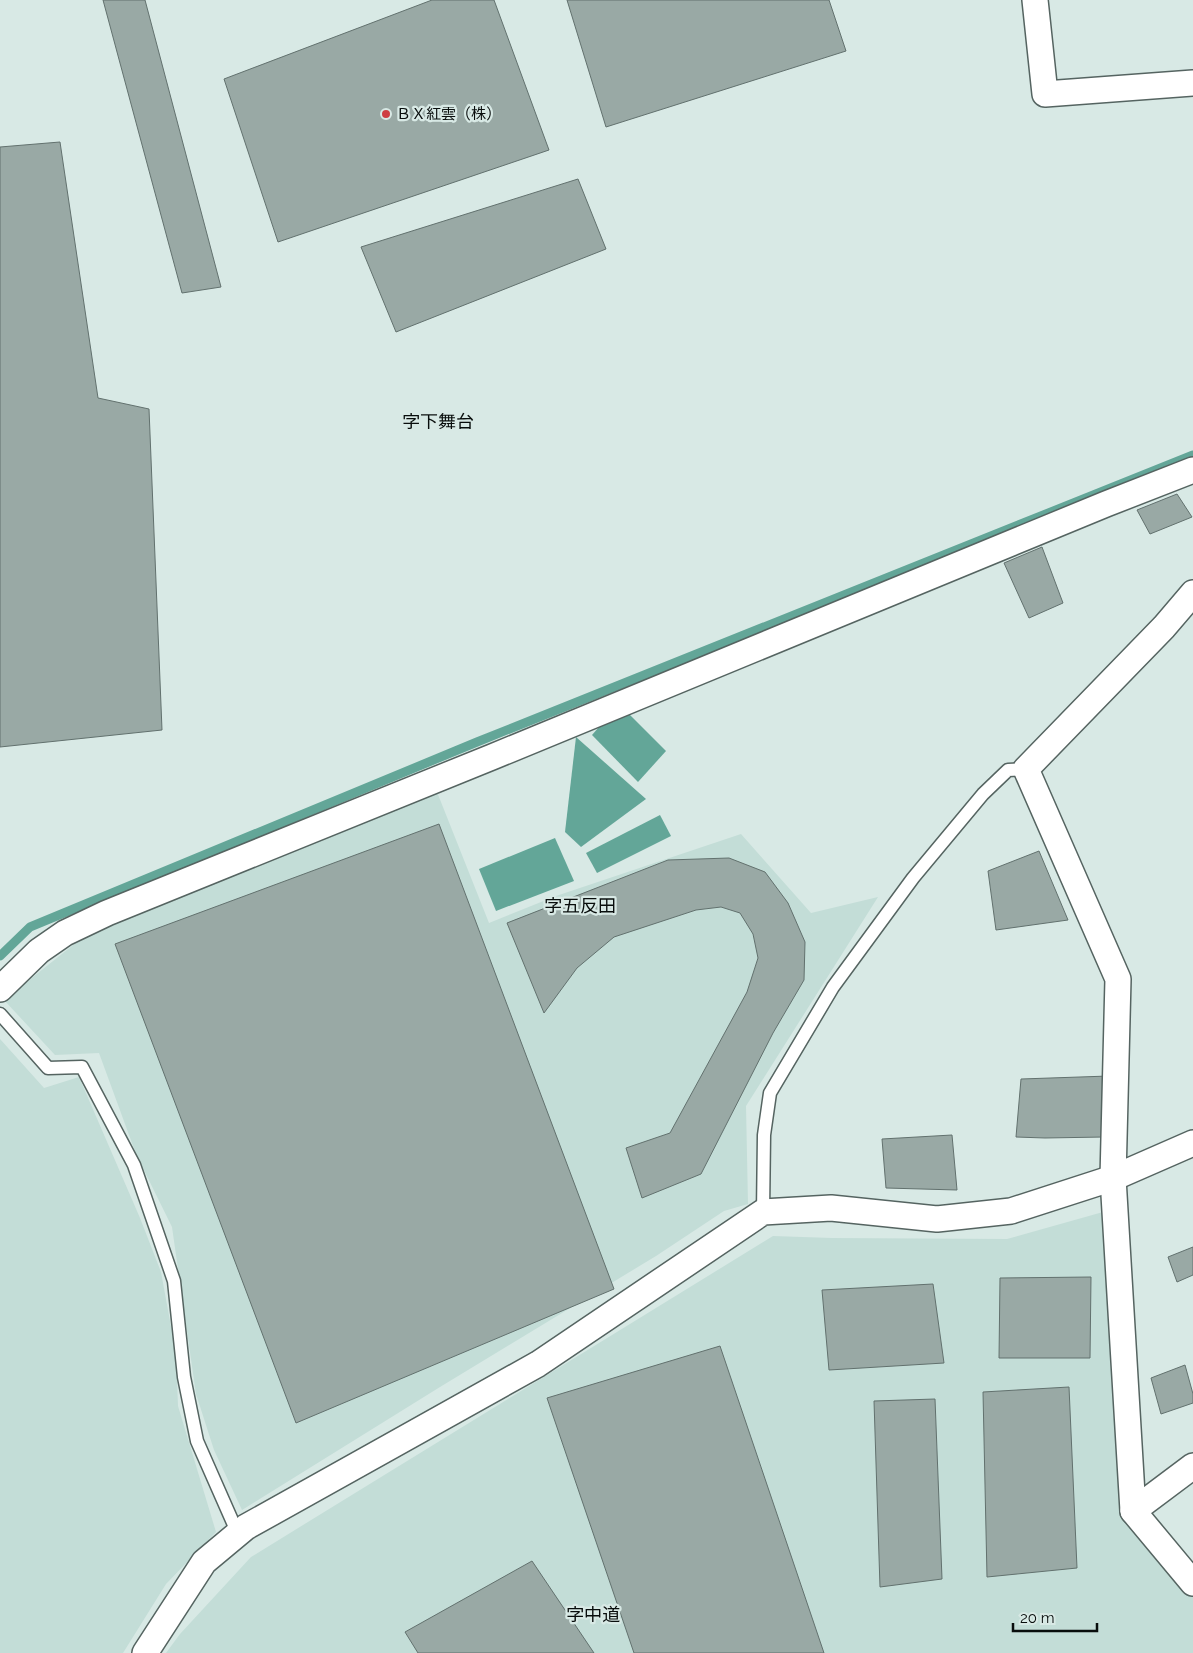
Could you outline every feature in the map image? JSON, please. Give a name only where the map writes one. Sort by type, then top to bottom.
[{"type":"street","points":[[1035,0],[1045,94],[1193,83]]},
{"type":"street","points":[[0,989],[39,951],[65,932],[107,913],[1193,470]]},
{"type":"street","points":[[1193,593],[1164,627],[1026,769],[1118,979],[1113,1178],[1133,1511],[1193,1583]]},
{"type":"street","points":[[145,1653],[204,1562],[246,1528],[538,1364],[763,1212],[831,1208],[947,1218],[1012,1211],[1113,1178],[1193,1143]]},
{"type":"street","points":[[1133,1511],[1193,1466]]},
{"type":"lane","points":[[763,1212],[764,1135],[770,1092],[828,995],[913,878],[983,794],[1008,770],[1026,769]]},
{"type":"lane","points":[[0,1014],[48,1068],[82,1067],[134,1165],[174,1281],[184,1377],[197,1440],[238,1534]]},
{"type":"shaded area","points":[[619,704],[666,751],[638,782],[592,735]]},
{"type":"shaded area","points":[[576,737],[646,799],[581,847],[565,832]]},
{"type":"shaded area","points":[[437,792],[489,923],[556,896],[741,834],[811,913],[878,897],[746,1106],[748,1204],[724,1211],[656,1256],[242,1510],[214,1450],[196,1394],[172,1227],[136,1154],[99,1053],[55,1055],[4,1000],[82,938]]},
{"type":"shaded area","points":[[660,815],[671,836],[597,873],[586,853]]},
{"type":"shaded area","points":[[555,838],[574,881],[496,911],[479,869]]},
{"type":"shaded area","points":[[0,1039],[44,1088],[79,1077],[140,1218],[161,1272],[176,1354],[178,1406],[216,1532],[166,1584],[123,1653],[0,1653]]},
{"type":"shaded area","points":[[1103,1212],[1121,1510],[1193,1595],[1193,1653],[166,1653],[180,1634],[251,1557],[773,1236],[1007,1239]]},
{"type":"building","points":[[103,0],[145,0],[221,287],[182,293]]},
{"type":"building","name":"ＢＸ紅雲（株）","points":[[432,0],[494,0],[549,150],[278,242],[224,79]]},
{"type":"building","points":[[567,0],[829,0],[846,51],[606,127]]},
{"type":"building","points":[[60,142],[98,398],[149,409],[162,730],[0,747],[0,147]]},
{"type":"building","points":[[578,179],[606,249],[396,332],[361,247]]},
{"type":"building","points":[[1177,494],[1192,517],[1150,534],[1137,510]]},
{"type":"building","points":[[1042,547],[1063,603],[1029,618],[1004,563]]},
{"type":"building","points":[[439,824],[614,1289],[296,1423],[115,944]]},
{"type":"building","points":[[1039,851],[1068,920],[996,930],[988,871]]},
{"type":"building","points":[[729,858],[765,872],[788,903],[805,942],[804,980],[773,1033],[701,1174],[642,1198],[626,1148],[670,1133],[747,992],[758,958],[753,934],[740,913],[721,907],[696,910],[614,937],[577,968],[544,1013],[507,923],[668,860]]},
{"type":"building","points":[[1109,1076],[1104,1137],[1016,1137],[1021,1079]]},
{"type":"building","points":[[952,1135],[957,1190],[886,1188],[882,1139]]},
{"type":"building","points":[[1193,1247],[1193,1275],[1177,1282],[1168,1257]]},
{"type":"building","points":[[1091,1277],[1090,1358],[999,1358],[1000,1278]]},
{"type":"building","points":[[933,1284],[944,1363],[829,1370],[822,1290]]},
{"type":"building","points":[[720,1346],[824,1653],[634,1653],[547,1398]]},
{"type":"building","points":[[1185,1365],[1193,1394],[1193,1403],[1161,1414],[1151,1378]]},
{"type":"building","points":[[1069,1387],[1077,1568],[987,1577],[983,1392]]},
{"type":"building","points":[[935,1399],[942,1579],[880,1587],[874,1401]]},
{"type":"building","points":[[532,1561],[594,1653],[418,1653],[405,1632]]},
{"type":"waterway","points":[[0,956],[30,927],[477,742],[1193,455]]},
{"type":"place","name":"ＢＸ紅雲（株）","points":[[386,114]]},
{"type":"district","name":"字下舞台","points":[[438,422]]},
{"type":"district","name":"字五反田","points":[[580,906]]},
{"type":"district","name":"字中道","points":[[593,1615]]}]
